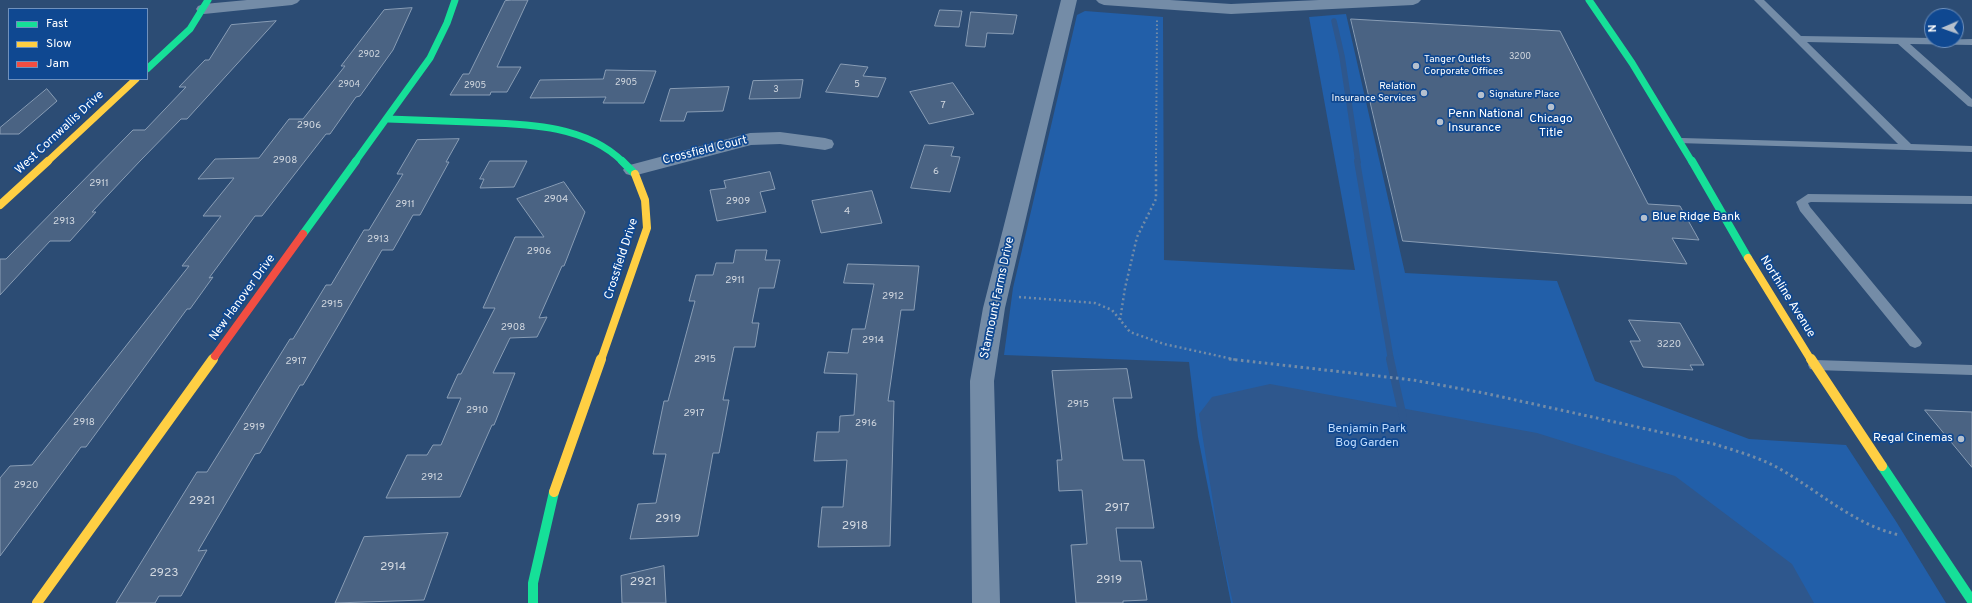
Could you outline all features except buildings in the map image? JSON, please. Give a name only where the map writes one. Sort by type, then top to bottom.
[{"type":"street","points":[[148,68],[186,32],[206,4],[292,0]]},
{"type":"street","name":"New Hanover Drive","points":[[37,603],[388,119],[430,58],[447,23],[455,0]]},
{"type":"street","name":"Starmount Farms Drive","points":[[986,603],[982,381],[997,294],[1069,0]]},
{"type":"street","points":[[1104,0],[1231,8],[1413,0]]},
{"type":"street","name":"Northline Avenue","points":[[1589,0],[1614,33],[1682,141],[1769,294],[1972,601]]},
{"type":"street","name":"West Cornwallis Drive","points":[[0,205],[135,80]]},
{"type":"street","name":"Crossfield Drive","points":[[388,119],[522,124],[557,129],[588,139],[616,155],[634,170],[643,190],[648,208],[647,228],[553,495],[533,583],[533,603]]},
{"type":"street","name":"Crossfield Court","points":[[634,170],[750,139],[780,138],[825,144]]},
{"type":"lane","points":[[1759,0],[1908,147]]},
{"type":"lane","points":[[1798,39],[1972,42]]},
{"type":"lane","points":[[1900,40],[1972,104]]},
{"type":"lane","points":[[1682,141],[1972,149]]},
{"type":"lane","points":[[1915,344],[1804,208],[1802,202],[1808,198],[1972,200]]},
{"type":"lane","points":[[1815,365],[1950,368],[1972,370]]},
{"type":"path","points":[[1120,320],[1125,288],[1137,237],[1156,199],[1158,4]]},
{"type":"path","points":[[997,294],[1034,299],[1095,303],[1112,310],[1130,332],[1157,342],[1230,359],[1413,380],[1492,394],[1714,444],[1749,455],[1779,468],[1858,520],[1891,534],[1933,540]]},
{"type":"green space","name":"Benjamin Park Bog Garden","points":[[1085,11],[1163,17],[1164,260],[1355,270],[1309,17],[1346,14],[1405,273],[1557,281],[1595,381],[1749,439],[1846,445],[1897,523],[1946,603],[1231,603],[1198,437],[1189,362],[1004,355],[1013,288],[1077,15]]},
{"type":"shaded area","points":[[1270,384],[1537,433],[1675,476],[1792,564],[1814,603],[1233,603],[1220,546],[1199,414],[1212,397]]},
{"type":"waterway","points":[[1334,21],[1342,56],[1358,162]]},
{"type":"waterway","points":[[1357,161],[1391,360]]},
{"type":"waterway","points":[[1390,359],[1403,417]]},
{"type":"traffic: fast","points":[[148,68],[190,29],[208,0]]},
{"type":"traffic: fast","points":[[303,234],[430,58],[447,23],[455,0]]},
{"type":"traffic: fast","points":[[1589,0],[1653,95],[1748,258]]},
{"type":"traffic: fast","points":[[388,119],[522,124],[557,129],[588,139],[616,155],[635,174]]},
{"type":"traffic: fast","points":[[1882,466],[1972,601]]},
{"type":"traffic: fast","points":[[533,603],[533,583],[554,492]]},
{"type":"traffic: slow","points":[[0,205],[135,80]]},
{"type":"traffic: slow","points":[[554,492],[647,228],[645,200],[635,174]]},
{"type":"traffic: slow","points":[[1748,258],[1793,332],[1882,466]]},
{"type":"traffic: slow","points":[[37,603],[215,356]]},
{"type":"traffic: jam","points":[[215,356],[303,234]]},
{"type":"place","name":"Tanger Outlets Corporate Offices","points":[[1416,66]]},
{"type":"place","name":"Relation Insurance Services","points":[[1424,93]]},
{"type":"place","name":"Signature Place","points":[[1481,95]]},
{"type":"place","name":"Chicago Title","points":[[1551,107]]},
{"type":"place","name":"Penn National Insurance","points":[[1440,122]]},
{"type":"place","name":"Blue Ridge Bank","points":[[1644,218]]},
{"type":"place","name":"Regal Cinemas","points":[[1961,439]]}]
